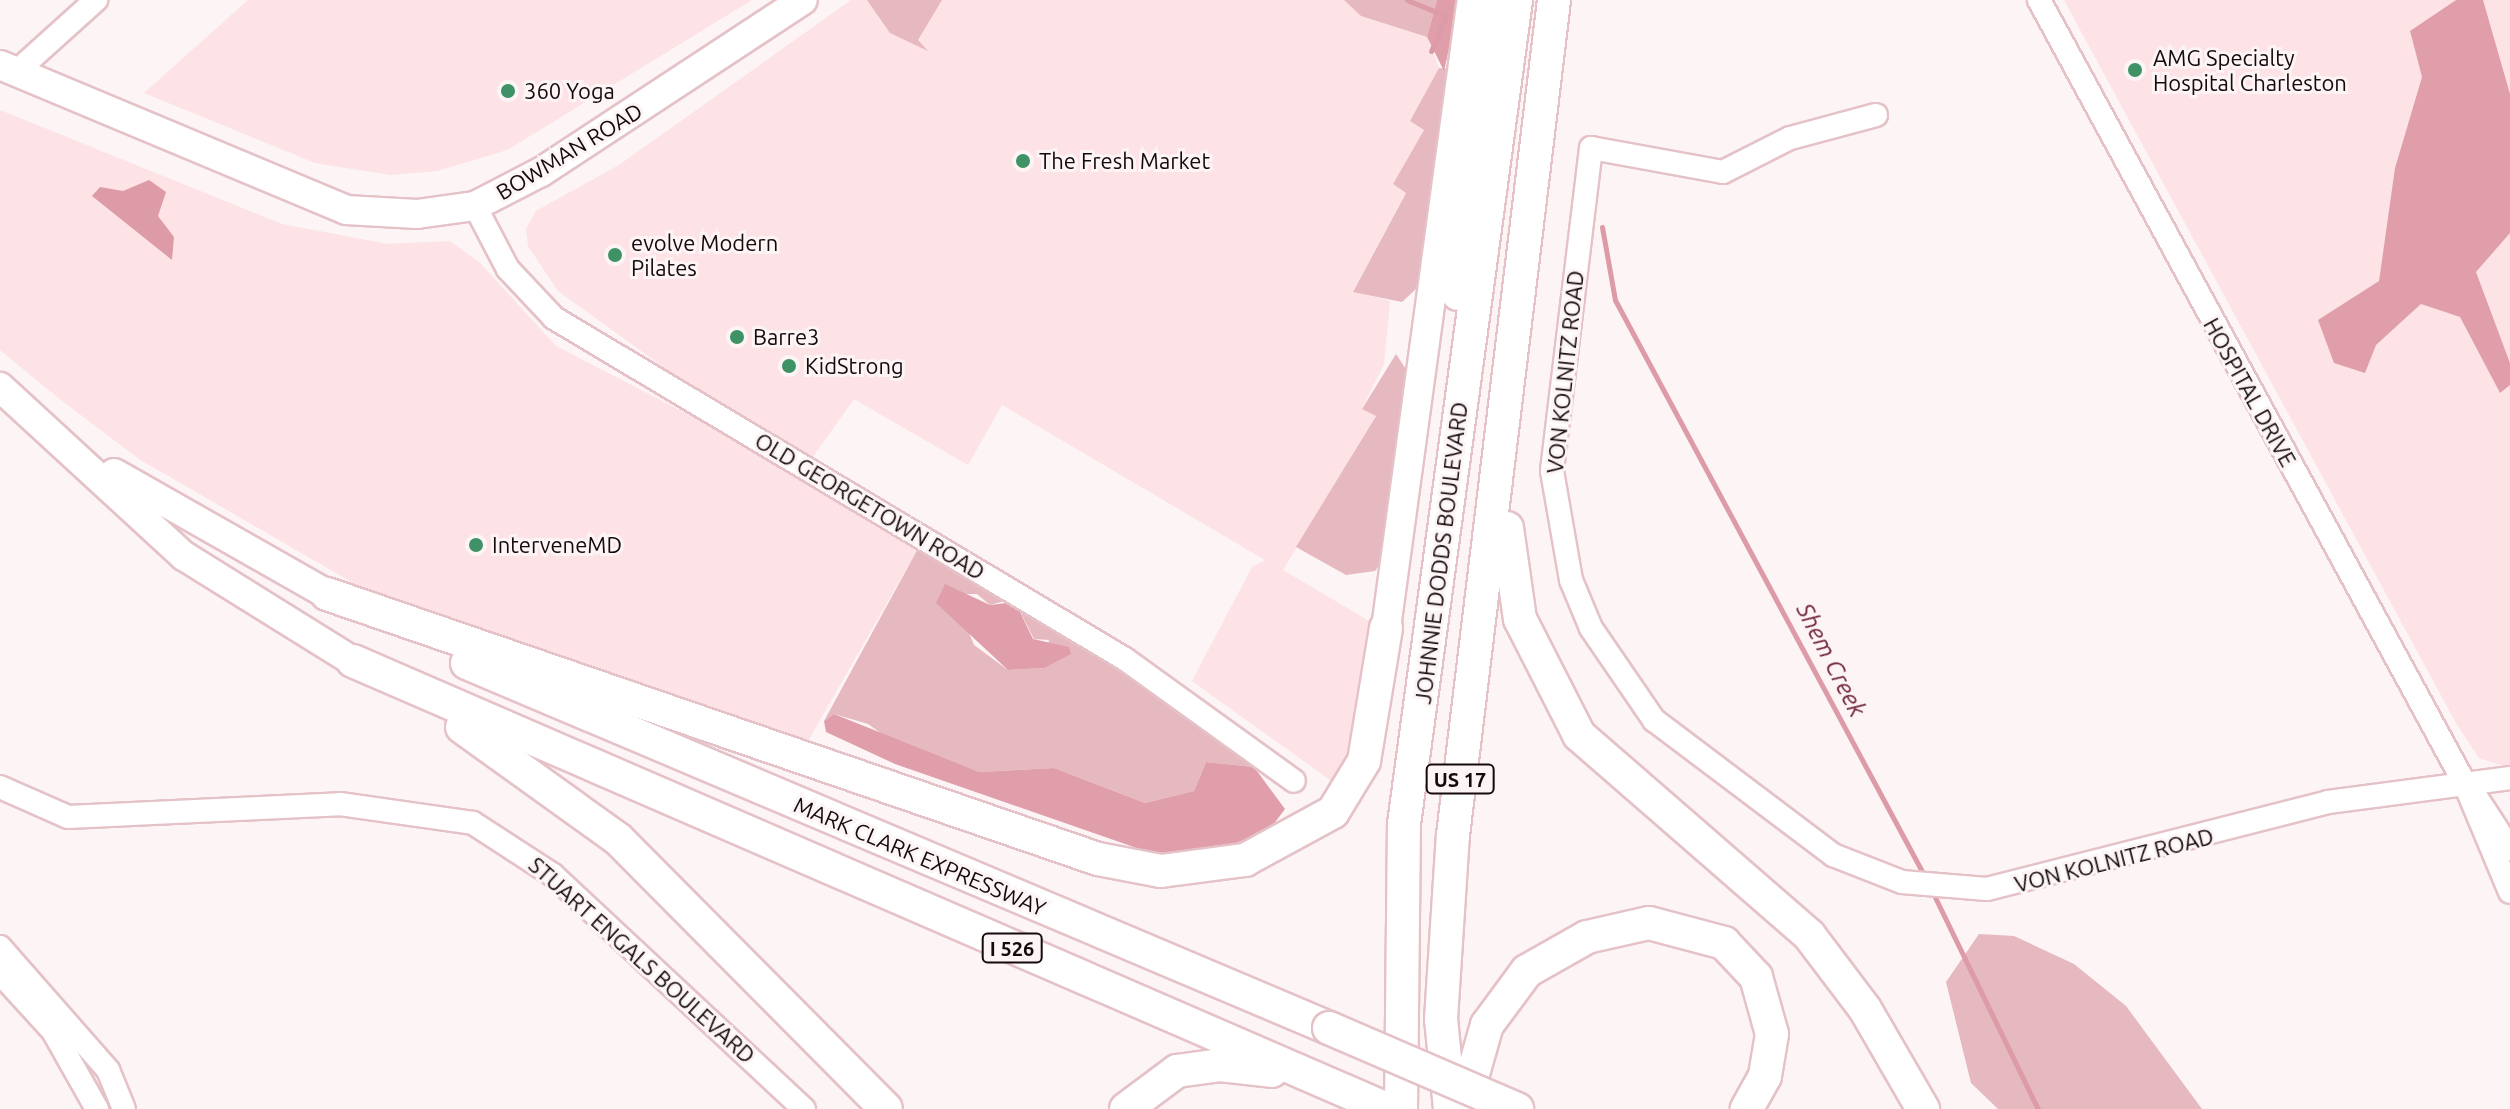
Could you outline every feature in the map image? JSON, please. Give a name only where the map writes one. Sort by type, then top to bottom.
[{"type":"highway","points":[[1454,445],[1460,210],[1487,0]]},
{"type":"highway","name":"JOHNNIE DODDS BOULEVARD","points":[[1401,1109],[1404,824],[1516,0]]},
{"type":"highway","name":"US 17","points":[[1450,1109],[1441,1019],[1453,835],[1504,450],[1554,0]]},
{"type":"highway","points":[[1547,58],[1569,0]]},
{"type":"highway","points":[[1504,450],[1508,560],[1520,619],[1560,709],[1632,788],[1705,840],[1809,935],[1865,1009],[1923,1109]]},
{"type":"highway","points":[[327,594],[1098,859],[1161,871],[1245,860],[1333,812],[1364,761],[1386,628]]},
{"type":"highway","name":"MARK CLARK EXPRESSWAY","points":[[327,594],[462,661],[1517,1109]]},
{"type":"highway","points":[[353,661],[522,766],[618,839],[886,1109]]},
{"type":"highway","name":"I 526","points":[[353,661],[1388,1109]]},
{"type":"highway","points":[[1388,1109],[1383,937],[1404,824]]},
{"type":"highway","points":[[1463,1109],[1487,1025],[1527,971],[1587,937],[1649,923],[1724,943],[1756,977],[1772,1034],[1765,1076],[1747,1109]]},
{"type":"highway","points":[[1126,1109],[1155,1081],[1188,1068],[1240,1066],[1326,1082]]},
{"type":"main road","name":"BOWMAN ROAD","points":[[8,68],[346,210],[417,214],[475,206],[541,172],[803,0]]},
{"type":"main road","name":"JOHNNIE DODDS BOULEVARD","points":[[1386,628],[1472,0]]},
{"type":"main road","points":[[0,387],[85,457],[184,556],[353,661]]},
{"type":"main road","points":[[85,457],[327,594]]},
{"type":"street","points":[[8,68],[96,0]]},
{"type":"street","name":"HOSPITAL DRIVE","points":[[2039,0],[2464,782],[2510,892]]},
{"type":"street","name":"VON KOLNITZ ROAD","points":[[1876,115],[1790,138],[1723,172],[1591,148],[1552,471],[1571,580],[1591,628],[1654,720],[1833,855],[1902,882],[1987,889],[2328,802],[2510,778]]},
{"type":"street","name":"OLD GEORGETOWN ROAD","points":[[475,206],[508,269],[554,318],[1125,659],[1294,781]]},
{"type":"street","name":"HOSPITAL DRIVE","points":[[2464,782],[2510,849]]},
{"type":"street","name":"STUART ENGALS BOULEVARD","points":[[0,787],[68,817],[340,804],[473,823],[553,875],[804,1109]]},
{"type":"street","points":[[0,947],[108,1070],[124,1109]]},
{"type":"street","points":[[0,973],[53,1031],[97,1109]]},
{"type":"shaded area","points":[[248,0],[752,0],[507,150],[437,171],[390,175],[315,163],[144,93]]},
{"type":"shaded area","points":[[851,0],[1344,0],[1361,16],[1427,37],[1439,68],[1410,121],[1424,130],[1393,184],[1406,192],[1353,291],[1390,301],[1384,364],[1362,408],[1376,415],[1283,570],[1371,622],[1376,640],[1365,727],[1337,785],[1192,681],[1252,567],[1265,560],[1002,405],[968,465],[854,399],[812,458],[709,400],[558,291],[528,246],[526,229],[536,211],[619,165]]},
{"type":"shaded area","points":[[867,0],[942,0],[918,40],[928,51],[890,33]]},
{"type":"shaded area","points":[[1344,0],[1437,0],[1427,37],[1361,16]]},
{"type":"shaded area","points":[[1437,0],[1460,0],[1444,71],[1427,37]]},
{"type":"shaded area","points":[[2064,0],[2456,0],[2410,31],[2422,77],[2395,169],[2379,281],[2318,321],[2376,345],[2421,304],[2460,317],[2500,393],[2510,385],[2510,768],[2479,758],[2456,723]]},
{"type":"shaded area","points":[[2456,0],[2483,0],[2510,94],[2510,233],[2476,272],[2510,363],[2510,385],[2500,393],[2460,317],[2421,304],[2376,345],[2365,373],[2334,363],[2318,320],[2379,281],[2395,168],[2422,77],[2410,31]]},
{"type":"shaded area","points":[[2483,0],[2510,0],[2510,94],[2481,11]]},
{"type":"shaded area","points":[[1439,68],[1450,69],[1416,289],[1402,302],[1353,292],[1406,193],[1393,184],[1424,130],[1410,121]]},
{"type":"shaded area","points":[[0,110],[282,224],[388,244],[450,241],[480,263],[556,346],[769,456],[920,545],[804,748],[360,587],[139,459],[61,400],[0,350]]},
{"type":"shaded area","points":[[149,180],[166,192],[158,216],[174,237],[172,260],[92,196],[100,187],[123,191]]},
{"type":"shaded area","points":[[2510,233],[2510,363],[2476,272]]},
{"type":"shaded area","points":[[1396,354],[1411,377],[1386,556],[1375,571],[1346,575],[1296,547],[1376,416],[1362,409]]},
{"type":"shaded area","points":[[920,545],[1008,600],[990,605],[977,594],[953,594],[974,645],[1008,670],[1044,668],[1049,640],[1034,639],[1015,602],[1170,696],[1254,767],[1206,762],[1194,791],[1145,803],[1054,768],[979,772],[892,741],[868,724],[834,714],[824,721]]},
{"type":"shaded area","points":[[945,584],[990,605],[1015,602],[1033,639],[1069,647],[1071,654],[1044,668],[1008,670],[936,603]]},
{"type":"shaded area","points":[[834,714],[979,772],[1054,768],[1145,803],[1194,791],[1206,762],[1254,767],[1285,809],[1270,829],[1229,846],[1194,854],[1151,853],[895,764],[826,732],[824,721]]},
{"type":"shaded area","points":[[1979,934],[2014,936],[2074,964],[2126,1006],[2202,1109],[1998,1109],[1971,1083],[1946,982]]},
{"type":"waterway","name":"Shem Creek","points":[[1407,0],[1446,16],[1431,51]]},
{"type":"waterway","name":"Shem Creek","points":[[1602,227],[1615,300],[1924,875]]},
{"type":"waterway","name":"Shem Creek","points":[[1932,891],[2038,1109]]},
{"type":"place","name":"AMG Specialty Hospital Charleston","points":[[2135,70]]},
{"type":"place","name":"360 Yoga","points":[[508,91]]},
{"type":"place","name":"The Fresh Market","points":[[1023,161]]},
{"type":"place","name":"evolve Modern Pilates","points":[[615,255]]},
{"type":"place","name":"Barre3","points":[[737,337]]},
{"type":"place","name":"KidStrong","points":[[789,366]]},
{"type":"place","name":"InterveneMD","points":[[476,545]]}]
